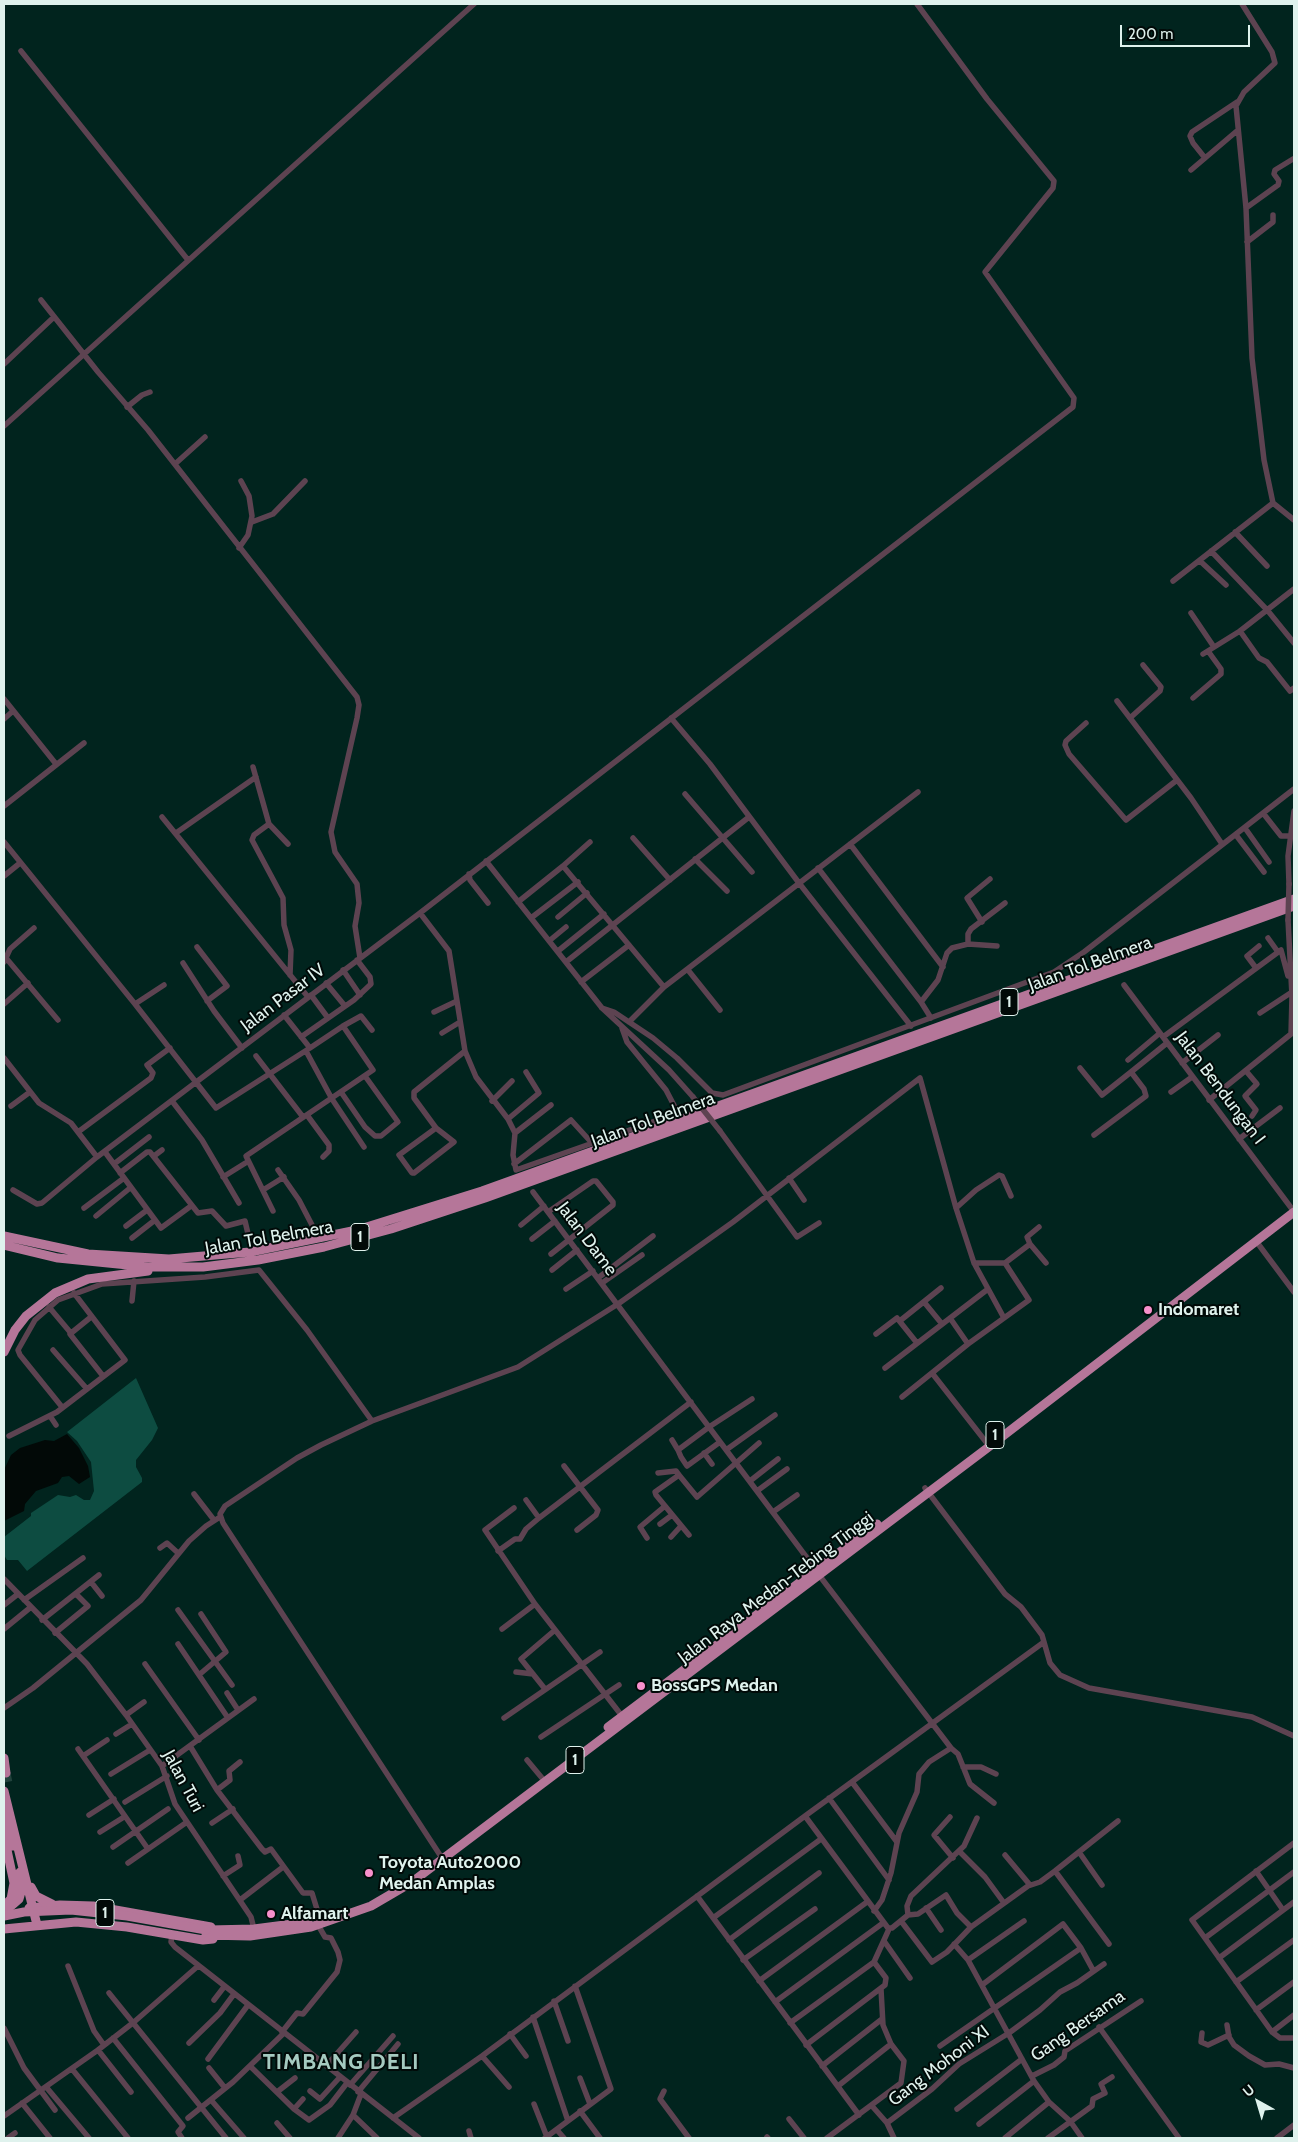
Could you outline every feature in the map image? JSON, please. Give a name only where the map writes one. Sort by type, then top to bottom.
[{"type":"highway","name":"Jalan Tol Belmera","points":[[4,1236],[88,1254],[169,1259],[250,1252],[357,1230],[482,1191],[1294,899]]},
{"type":"highway","name":"Jalan Tol Belmera","points":[[4,1245],[58,1258],[114,1265],[203,1267],[296,1252],[391,1229],[503,1191],[1294,906]]},
{"type":"highway","name":"Jalan Raya Medan-Tebing Tinggi","points":[[222,1934],[319,1922],[385,1893],[440,1855],[622,1716],[898,1512],[1256,1242],[1294,1211]]},
{"type":"highway","name":"Jalan Raya Medan-Tebing Tinggi","points":[[927,1490],[986,1442],[1294,1211]]},
{"type":"highway","points":[[4,1352],[15,1330],[26,1316],[55,1293],[70,1286],[106,1276],[203,1267]]},
{"type":"highway","name":"Jalan Raya Medan-Tebing Tinggi","points":[[222,1934],[276,1934],[319,1922],[376,1903],[420,1878],[818,1572]]},
{"type":"highway","points":[[4,1758],[7,1810],[20,1872],[30,1908]]},
{"type":"highway","points":[[7,1810],[27,1880],[31,1926]]},
{"type":"highway","points":[[4,1836],[14,1883],[11,1899],[4,1906]]},
{"type":"highway","points":[[4,1912],[19,1899],[21,1892],[20,1872]]},
{"type":"highway","points":[[27,1880],[36,1896],[55,1905]]},
{"type":"highway","points":[[4,1912],[55,1905],[104,1907],[222,1934]]},
{"type":"highway","name":"1","points":[[4,1916],[24,1912],[71,1910],[127,1916],[206,1932]]},
{"type":"highway","name":"1","points":[[4,1922],[24,1918],[71,1916],[126,1921],[222,1934]]},
{"type":"highway","points":[[6,1930],[76,1922],[95,1923],[203,1940],[222,1934]]},
{"type":"street","points":[[4,426],[474,4]]},
{"type":"street","name":"Jalan Pasar IV","points":[[13,1190],[39,1204],[420,913],[1045,429],[1075,402],[985,272],[1053,188],[1054,181],[987,99],[917,4]]},
{"type":"street","points":[[1205,158],[1193,143],[1190,136],[1192,132],[1237,102],[1244,92],[1275,63],[1272,52],[1242,4]]},
{"type":"street","points":[[21,51],[188,260]]},
{"type":"street","points":[[1237,102],[1246,208],[1252,358],[1264,460],[1273,504],[1294,520]]},
{"type":"street","points":[[1191,170],[1238,130]]},
{"type":"street","points":[[1246,208],[1278,185],[1279,181],[1274,174],[1275,170],[1292,159]]},
{"type":"street","points":[[1247,242],[1273,222],[1274,215]]},
{"type":"street","points":[[41,300],[84,355],[175,464],[239,548],[338,670],[359,701],[357,718],[331,832],[335,852],[357,884],[359,902],[355,926],[359,959],[372,981],[360,995],[301,1038]]},
{"type":"street","points":[[4,364],[54,317]]},
{"type":"street","points":[[127,407],[142,395],[150,392]]},
{"type":"street","points":[[175,464],[205,436]]},
{"type":"street","points":[[239,548],[248,535],[252,522],[249,496],[241,481]]},
{"type":"street","points":[[252,522],[273,514],[305,481]]},
{"type":"street","points":[[1173,581],[1273,504]]},
{"type":"street","points":[[1235,532],[1267,566]]},
{"type":"street","points":[[1211,551],[1268,611],[1294,643]]},
{"type":"street","points":[[1200,561],[1226,586]]},
{"type":"street","points":[[1208,651],[1268,611],[1294,589]]},
{"type":"street","points":[[1191,613],[1208,651],[1221,670],[1221,674],[1193,698]]},
{"type":"street","points":[[1240,631],[1258,658],[1267,662],[1290,691],[1294,688]]},
{"type":"street","points":[[1130,718],[1160,691],[1161,687],[1143,665]]},
{"type":"street","points":[[4,699],[56,764]]},
{"type":"street","points":[[1117,701],[1177,780],[1222,844]]},
{"type":"street","points":[[4,719],[13,711]]},
{"type":"street","points":[[670,718],[710,764],[798,883],[911,1026]]},
{"type":"street","points":[[1086,723],[1066,741],[1066,749],[1126,820],[1177,780]]},
{"type":"street","points":[[4,806],[84,743]]},
{"type":"street","points":[[253,767],[269,824],[288,844]]},
{"type":"street","points":[[176,833],[256,777]]},
{"type":"street","points":[[602,1008],[609,1009],[629,1022],[677,1058],[712,1093],[719,1096],[911,1026],[986,996],[1042,978],[1084,952],[1294,789]]},
{"type":"street","points":[[629,1022],[664,987],[918,792]]},
{"type":"street","points":[[685,794],[752,872]]},
{"type":"street","points":[[1209,1100],[1291,1034],[1293,995],[1290,977],[1288,920],[1290,836],[1294,811]]},
{"type":"street","points":[[1264,813],[1282,836],[1290,836]]},
{"type":"street","points":[[162,817],[290,975],[328,1018]]},
{"type":"street","points":[[566,962],[749,817]]},
{"type":"street","points":[[269,824],[254,835],[252,840],[283,898],[284,925],[291,950],[290,975]]},
{"type":"street","points":[[1245,828],[1269,862]]},
{"type":"street","points":[[1236,835],[1264,872]]},
{"type":"street","points":[[633,838],[670,880]]},
{"type":"street","points":[[4,842],[136,1004],[216,1108],[361,1016],[372,1030]]},
{"type":"street","points":[[518,902],[590,842]]},
{"type":"street","points":[[850,844],[943,967]]},
{"type":"street","points":[[695,859],[727,891]]},
{"type":"street","points":[[486,861],[602,1008],[622,1028],[657,1057],[693,1097],[798,1238],[818,1223]]},
{"type":"street","points":[[4,876],[20,862]]},
{"type":"street","points":[[563,866],[664,987]]},
{"type":"street","points":[[818,868],[922,1002],[931,1018]]},
{"type":"street","points":[[469,874],[470,880],[488,903]]},
{"type":"street","points":[[982,922],[967,898],[990,879]]},
{"type":"street","points":[[531,918],[578,882]]},
{"type":"street","points":[[558,917],[587,893]]},
{"type":"street","points":[[968,944],[969,932],[1004,903]]},
{"type":"street","points":[[420,913],[449,951],[466,1051],[476,1077],[492,1101],[508,1119],[515,1133],[514,1164],[516,1170],[591,1142],[678,1113],[666,1090],[628,1042],[622,1028]]},
{"type":"street","points":[[558,951],[604,914]]},
{"type":"street","points":[[549,941],[566,926]]},
{"type":"street","points":[[34,928],[10,949],[5,960],[58,1020]]},
{"type":"street","points":[[1268,938],[1278,952]]},
{"type":"street","points":[[922,1002],[934,987],[947,953],[952,948],[968,944],[997,946]]},
{"type":"street","points":[[581,982],[629,945]]},
{"type":"street","points":[[1256,968],[1247,956],[1259,946]]},
{"type":"street","points":[[197,947],[227,986],[207,1000]]},
{"type":"street","points":[[1128,1060],[1283,950],[1287,972],[1290,977]]},
{"type":"street","points":[[183,963],[242,1048]]},
{"type":"street","points":[[343,970],[360,995]]},
{"type":"street","points":[[688,970],[720,1010]]},
{"type":"street","points":[[326,983],[345,1006]]},
{"type":"street","points":[[4,1004],[28,984]]},
{"type":"street","points":[[136,1004],[164,985]]},
{"type":"street","name":"Jalan Bendungan I","points":[[1124,985],[1294,1211]]},
{"type":"street","points":[[1260,1013],[1293,995]]},
{"type":"street","points":[[434,1012],[457,1001]]},
{"type":"street","points":[[284,1016],[308,1049],[332,1099],[364,1147]]},
{"type":"street","points":[[442,1033],[460,1022]]},
{"type":"street","points":[[273,1211],[247,1162],[246,1156],[332,1099],[365,1076],[373,1068],[343,1026]]},
{"type":"street","points":[[1182,1063],[1218,1035]]},
{"type":"street","points":[[1080,1068],[1102,1095],[1167,1043]]},
{"type":"street","points":[[78,1132],[151,1078],[153,1073],[147,1065],[170,1048]]},
{"type":"street","points":[[436,1128],[399,1155],[412,1173],[454,1142],[436,1128],[414,1098],[414,1092],[466,1051]]},
{"type":"street","points":[[256,1056],[329,1145],[329,1151],[323,1158]]},
{"type":"street","points":[[4,1058],[44,1108],[67,1120],[97,1158]]},
{"type":"street","points":[[1246,1071],[1257,1084],[1245,1096],[1256,1110],[1252,1116]]},
{"type":"street","points":[[508,1119],[539,1093],[526,1072]]},
{"type":"street","points":[[1094,1135],[1146,1096],[1144,1089],[1131,1072]]},
{"type":"street","points":[[341,1092],[365,1128],[376,1136],[381,1136],[398,1122],[365,1076]]},
{"type":"street","points":[[1171,1092],[1192,1076]]},
{"type":"street","points":[[4,1708],[77,1653],[146,1595],[178,1553],[214,1520],[220,1517],[225,1506],[297,1458],[372,1421],[518,1367],[618,1304],[739,1218],[766,1194],[920,1078],[956,1208],[974,1263],[1004,1318]]},
{"type":"street","points":[[492,1101],[512,1081]]},
{"type":"street","points":[[11,1106],[30,1092]]},
{"type":"street","points":[[172,1101],[202,1140],[239,1203]]},
{"type":"street","points":[[515,1133],[552,1105]]},
{"type":"street","points":[[1239,1139],[1280,1108]]},
{"type":"street","points":[[514,1164],[571,1120],[591,1142]]},
{"type":"street","points":[[114,1164],[149,1137]]},
{"type":"street","points":[[154,1156],[162,1150]]},
{"type":"street","points":[[105,1152],[154,1220],[163,1228],[191,1206]]},
{"type":"street","points":[[84,1208],[147,1152],[154,1156],[198,1213],[212,1211],[226,1226],[247,1222],[250,1238]]},
{"type":"street","points":[[223,1177],[247,1162]]},
{"type":"street","points":[[278,1170],[312,1225]]},
{"type":"street","points":[[956,1208],[976,1190],[999,1175],[1002,1176],[1011,1196]]},
{"type":"street","points":[[263,1190],[284,1177]]},
{"type":"street","points":[[789,1178],[804,1200]]},
{"type":"street","points":[[548,1212],[593,1181],[596,1181],[613,1202],[613,1205],[551,1254]]},
{"type":"street","points":[[96,1216],[130,1188]]},
{"type":"street","name":"Jalan Dame","points":[[533,1192],[932,1723],[951,1748],[957,1752],[971,1786],[994,1803]]},
{"type":"street","points":[[521,1225],[544,1206]]},
{"type":"street","points":[[126,1226],[147,1210]]},
{"type":"street","points":[[132,1238],[154,1220]]},
{"type":"street","points":[[532,1239],[555,1221]]},
{"type":"street","points":[[1039,1227],[1028,1237],[1030,1244],[1046,1263]]},
{"type":"street","points":[[600,1280],[653,1236]]},
{"type":"street","points":[[1256,1242],[1294,1292]]},
{"type":"street","points":[[974,1263],[1005,1263],[1030,1244]]},
{"type":"street","points":[[552,1270],[577,1250]]},
{"type":"street","points":[[600,1280],[642,1255]]},
{"type":"street","points":[[902,1396],[968,1344],[1029,1300],[1005,1263]]},
{"type":"street","points":[[62,1408],[18,1352],[22,1340],[30,1327],[58,1300],[102,1284],[205,1277],[259,1270],[307,1330],[372,1421]]},
{"type":"street","points":[[566,1289],[593,1271]]},
{"type":"street","points":[[132,1301],[134,1281]]},
{"type":"street","points":[[901,1320],[940,1288]]},
{"type":"street","points":[[885,1368],[988,1289]]},
{"type":"street","points":[[9,1436],[50,1416],[125,1360],[74,1293]]},
{"type":"street","points":[[924,1302],[942,1324]]},
{"type":"street","points":[[49,1307],[104,1376]]},
{"type":"street","points":[[70,1332],[91,1317]]},
{"type":"street","points":[[876,1334],[896,1318],[901,1320],[917,1342]]},
{"type":"street","points":[[950,1318],[968,1344]]},
{"type":"street","points":[[54,1350],[87,1389]]},
{"type":"street","points":[[932,1373],[986,1442]]},
{"type":"street","points":[[678,1450],[709,1426],[752,1399]]},
{"type":"street","points":[[498,1551],[515,1540],[520,1539],[526,1529],[539,1518],[691,1402]]},
{"type":"street","points":[[726,1450],[775,1415]]},
{"type":"street","points":[[50,1416],[56,1425]]},
{"type":"street","points":[[672,1440],[686,1466],[720,1442]]},
{"type":"street","points":[[658,1473],[676,1471],[697,1496],[759,1443]]},
{"type":"street","points":[[704,1454],[712,1464]]},
{"type":"street","points":[[750,1481],[778,1459]]},
{"type":"street","points":[[564,1466],[598,1511],[577,1530]]},
{"type":"street","points":[[757,1491],[787,1469]]},
{"type":"street","points":[[679,1475],[655,1492],[689,1535]]},
{"type":"street","points":[[927,1490],[1005,1594],[1022,1607],[1042,1635],[1054,1669],[1065,1678],[1082,1686],[1246,1715],[1294,1736]]},
{"type":"street","points":[[194,1494],[214,1520]]},
{"type":"street","points":[[773,1512],[797,1495]]},
{"type":"street","points":[[526,1500],[539,1518]]},
{"type":"street","points":[[647,1538],[640,1527],[665,1506]]},
{"type":"street","points":[[514,1508],[485,1528],[498,1551],[535,1604],[582,1662],[622,1716]]},
{"type":"street","points":[[660,1524],[672,1515]]},
{"type":"street","points":[[220,1517],[440,1855]]},
{"type":"street","points":[[671,1537],[681,1526]]},
{"type":"street","points":[[160,1548],[167,1543],[178,1553]]},
{"type":"street","points":[[24,1600],[83,1558]]},
{"type":"street","points":[[42,1620],[99,1575]]},
{"type":"street","name":"Jalan Turi","points":[[4,1579],[55,1634],[77,1653],[126,1715],[162,1766],[167,1776],[172,1797],[240,1900],[251,1918],[254,1929]]},
{"type":"street","points":[[91,1582],[102,1596]]},
{"type":"street","points":[[4,1605],[18,1594]]},
{"type":"street","points":[[55,1634],[88,1606],[76,1594]]},
{"type":"street","points":[[502,1629],[535,1604]]},
{"type":"street","points":[[4,1629],[31,1607]]},
{"type":"street","points":[[178,1610],[232,1685]]},
{"type":"street","points":[[200,1674],[226,1652],[201,1614]]},
{"type":"street","points":[[545,1689],[521,1658],[556,1630]]},
{"type":"street","points":[[393,2118],[482,2056],[829,1798],[1044,1642]]},
{"type":"street","points":[[178,1644],[228,1718]]},
{"type":"street","points":[[504,1718],[582,1662],[600,1652]]},
{"type":"street","points":[[146,1664],[199,1740]]},
{"type":"street","points":[[516,1672],[533,1674]]},
{"type":"street","points":[[541,1737],[619,1685]]},
{"type":"street","points":[[227,1693],[238,1710]]},
{"type":"street","points":[[162,1766],[254,1699]]},
{"type":"street","points":[[126,1715],[144,1702]]},
{"type":"street","points":[[116,1734],[132,1724]]},
{"type":"street","points":[[83,1756],[107,1740]]},
{"type":"street","points":[[188,2118],[250,2066],[283,2032],[297,2013],[303,2014],[336,1974],[340,1960],[331,1938],[325,1937],[319,1922],[312,1893],[303,1893],[271,1849],[265,1852],[217,1790],[190,1746]]},
{"type":"street","points":[[874,1911],[880,1904],[889,1880],[899,1833],[917,1792],[920,1770],[951,1748]]},
{"type":"street","points":[[78,1749],[148,1850]]},
{"type":"street","points":[[111,1774],[150,1750]]},
{"type":"street","points":[[527,1760],[542,1778]]},
{"type":"street","points":[[217,1790],[230,1780],[229,1771],[240,1762]]},
{"type":"street","points":[[964,1767],[981,1767],[996,1774]]},
{"type":"street","points":[[125,1802],[167,1776]]},
{"type":"street","points":[[852,1782],[897,1842]]},
{"type":"street","points":[[829,1798],[889,1880]]},
{"type":"street","points":[[89,1814],[114,1799]]},
{"type":"street","points":[[113,1847],[168,1809]]},
{"type":"street","points":[[212,1823],[233,1809]]},
{"type":"street","points":[[805,1816],[867,1902],[889,1929]]},
{"type":"street","points":[[100,1832],[124,1817]]},
{"type":"street","points":[[950,1817],[934,1834],[952,1858]]},
{"type":"street","points":[[908,1915],[907,1906],[911,1896],[964,1846],[977,1818]]},
{"type":"street","points":[[901,1921],[932,1962],[971,1927],[1030,1885],[1040,1882],[1118,1821]]},
{"type":"street","points":[[128,1863],[187,1822]]},
{"type":"street","points":[[713,1918],[821,1839]]},
{"type":"street","points":[[1294,1843],[1193,1918],[1192,1922],[1272,2032],[1280,2038],[1294,2038]]},
{"type":"street","points":[[958,1851],[985,1877],[1004,1903]]},
{"type":"street","points":[[1079,1852],[1102,1885]]},
{"type":"street","points":[[1005,1855],[1030,1885]]},
{"type":"street","points":[[223,1876],[240,1865],[238,1856]]},
{"type":"street","points":[[240,1900],[283,1867]]},
{"type":"street","points":[[1055,1871],[1109,1944]]},
{"type":"street","points":[[1256,1871],[1283,1910]]},
{"type":"street","points":[[1205,1938],[1294,1872]]},
{"type":"street","points":[[729,1940],[819,1873]]},
{"type":"street","points":[[790,2024],[874,1962],[889,1929],[908,1915],[915,1915],[947,1895],[957,1913],[971,1927]]},
{"type":"street","points":[[697,1896],[859,2115]]},
{"type":"street","points":[[759,1981],[867,1902]]},
{"type":"street","points":[[1219,1958],[1294,1902]]},
{"type":"street","points":[[926,1908],[941,1930]]},
{"type":"street","points":[[743,1960],[815,1909]]},
{"type":"street","points":[[968,1960],[1024,1921]]},
{"type":"street","points":[[775,2002],[883,1923]]},
{"type":"street","points":[[982,1985],[1063,1924],[1081,1948],[1093,1970]]},
{"type":"street","points":[[172,1935],[170,1942],[198,1966],[419,2138]]},
{"type":"street","points":[[1236,1982],[1294,1940]]},
{"type":"street","points":[[884,1941],[910,1978]]},
{"type":"street","points":[[954,1944],[968,1960],[1033,2079],[1049,2102],[1070,2121],[1082,2138]]},
{"type":"street","points":[[940,2046],[1081,1948]]},
{"type":"street","points":[[806,2044],[881,1989],[887,1980],[874,1962]]},
{"type":"street","name":"Gang Mohoni XI","points":[[887,2123],[932,2089],[959,2064],[1009,2033],[1060,1992],[1077,1983],[1104,1964]]},
{"type":"street","points":[[68,1966],[94,2031],[104,2045]]},
{"type":"street","points":[[4,2116],[98,2050],[134,2022],[198,1966]]},
{"type":"street","points":[[1256,2010],[1294,1982]]},
{"type":"street","points":[[534,2104],[546,2138],[590,2104],[608,2093],[612,2088],[575,1986]]},
{"type":"street","points":[[214,2000],[224,1987]]},
{"type":"street","points":[[827,2138],[898,2086],[903,2078],[902,2057],[891,2044],[882,2019],[881,1989]]},
{"type":"street","points":[[109,1993],[226,2138]]},
{"type":"street","points":[[188,2043],[215,2019],[234,1994]]},
{"type":"street","points":[[554,2001],[568,2041]]},
{"type":"street","name":"Gang Bersama","points":[[980,2124],[1033,2079],[1064,2057],[1065,2051],[1141,2001]]},
{"type":"street","points":[[208,2059],[248,2005]]},
{"type":"street","points":[[1272,2032],[1294,2015]]},
{"type":"street","points":[[532,2017],[568,2121]]},
{"type":"street","points":[[822,2066],[882,2019]]},
{"type":"street","points":[[1227,2024],[1229,2035],[1237,2047],[1265,2065],[1279,2064],[1294,2068]]},
{"type":"street","points":[[1099,2027],[1179,2138]]},
{"type":"street","points":[[4,2028],[23,2066],[89,2138]]},
{"type":"street","points":[[326,2066],[356,2032]]},
{"type":"street","points":[[1202,2033],[1201,2042],[1208,2045],[1229,2035]]},
{"type":"street","points":[[510,2034],[526,2056]]},
{"type":"street","points":[[250,2066],[304,2118],[310,2119],[330,2105],[393,2036]]},
{"type":"street","points":[[113,2038],[183,2126],[178,2132],[182,2138]]},
{"type":"street","points":[[338,2138],[353,2115],[359,2093],[398,2044]]},
{"type":"street","points":[[838,2086],[891,2044]]},
{"type":"street","points":[[98,2050],[131,2092]]},
{"type":"street","points":[[482,2056],[509,2087]]},
{"type":"street","points":[[957,2109],[1022,2059]]},
{"type":"street","points":[[209,2068],[225,2088]]},
{"type":"street","points":[[72,2070],[128,2138]]},
{"type":"street","points":[[310,2090],[320,2098],[340,2077]]},
{"type":"street","points":[[1048,2138],[1092,2106],[1093,2100],[1104,2094],[1101,2085],[1112,2077]]},
{"type":"street","points":[[277,2092],[295,2078]]},
{"type":"street","points":[[580,2078],[590,2104]]},
{"type":"street","points":[[44,2089],[55,2110]]},
{"type":"street","points":[[664,2091],[660,2099],[689,2138]]},
{"type":"street","points":[[211,2100],[244,2138]]},
{"type":"street","points":[[294,2108],[304,2100]]},
{"type":"street","points":[[1005,2138],[1049,2102]]},
{"type":"street","points":[[22,2103],[50,2138]]},
{"type":"street","points":[[872,2106],[887,2123],[891,2137]]},
{"type":"street","points":[[580,2112],[600,2138]]},
{"type":"street","points":[[353,2115],[376,2138]]},
{"type":"street","points":[[789,2119],[804,2138]]},
{"type":"street","points":[[277,2123],[290,2138]]},
{"type":"street","points":[[1277,2138],[1294,2125]]},
{"type":"street","points":[[557,2130],[564,2138]]},
{"type":"street","points":[[469,2131],[471,2138]]},
{"type":"street","points":[[8,2138],[15,2133]]},
{"type":"green space","points":[[136,1378],[158,1428],[152,1440],[136,1460],[136,1467],[142,1482],[27,1571],[18,1560],[7,1560],[4,1555],[4,1537],[31,1516],[31,1513],[58,1495],[70,1497],[76,1495],[84,1500],[90,1500],[94,1491],[91,1462],[77,1441],[67,1432]]},
{"type":"shaded area","points":[[67,1434],[79,1448],[88,1466],[90,1477],[79,1484],[69,1476],[62,1477],[58,1483],[36,1491],[25,1504],[24,1511],[4,1521],[4,1470],[11,1455],[20,1448],[45,1440],[54,1441]]},
{"type":"tunnel","points":[[6,1773],[8,1783]]},
{"type":"place","name":"Indomaret","points":[[1148,1310]]},
{"type":"place","name":"BossGPS Medan","points":[[641,1686]]},
{"type":"place","name":"Toyota Auto2000 Medan Amplas","points":[[369,1873]]},
{"type":"place","name":"Alfamart","points":[[271,1914]]},
{"type":"district","name":"TIMBANG DELI","points":[[341,2063]]}]
